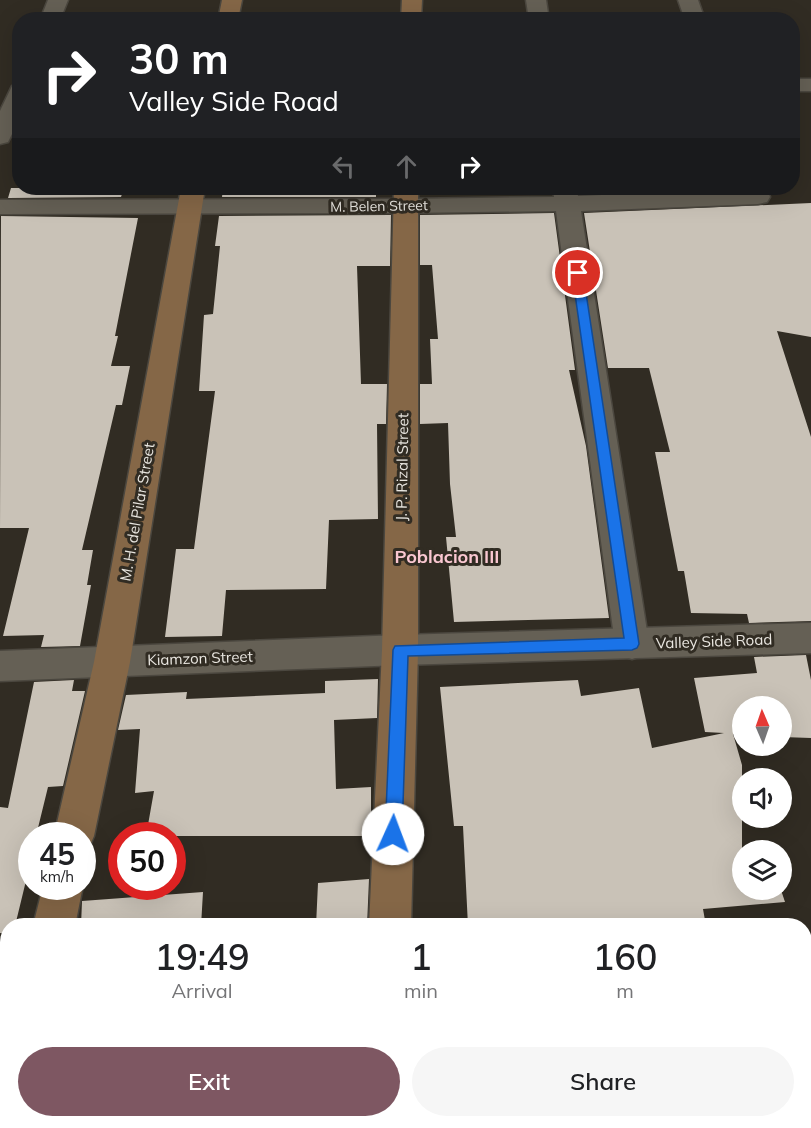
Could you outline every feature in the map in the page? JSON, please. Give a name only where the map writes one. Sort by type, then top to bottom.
[{"type":"main road","name":"J. P. Rizal Street","points":[[390,918],[400,650],[406,197]]},
{"type":"main road","name":"M. H. del Pilar Street","points":[[77,822],[112,662],[191,198]]},
{"type":"main road","points":[[56,918],[60,900]]},
{"type":"street","points":[[0,137],[12,109]]},
{"type":"street","name":"M. Belen Street","points":[[0,207],[191,198],[614,195]]},
{"type":"street","points":[[566,196],[632,644]]},
{"type":"street","name":"Valley Side Road","points":[[400,650],[811,638]]},
{"type":"street","name":"Kiamzon Street","points":[[0,666],[400,650]]},
{"type":"building","points":[[11,188],[12,195],[122,195],[121,197],[8,198]]},
{"type":"building","points":[[222,195],[376,195],[376,197],[222,197]]},
{"type":"building","points":[[811,203],[811,337],[777,331],[811,437],[811,621],[749,623],[747,614],[691,613],[684,571],[678,571],[655,452],[670,452],[649,368],[608,368],[584,213]]},
{"type":"building","points":[[554,213],[575,370],[569,370],[586,446],[609,618],[454,622],[446,537],[456,537],[450,484],[448,423],[420,424],[420,384],[432,384],[430,339],[438,339],[432,265],[420,265],[420,215]]},
{"type":"building","points":[[391,215],[390,266],[357,266],[361,384],[387,384],[386,424],[377,424],[378,519],[329,520],[326,589],[226,590],[222,636],[165,637],[176,549],[194,549],[215,391],[199,391],[204,315],[213,314],[220,246],[215,246],[219,216]]},
{"type":"building","points":[[1,216],[138,218],[111,366],[130,366],[122,405],[116,405],[82,550],[93,550],[87,585],[91,585],[80,646],[41,647],[44,635],[3,636],[29,528],[0,528]]},
{"type":"building","points":[[806,655],[811,680],[811,738],[792,737],[792,696],[732,696],[732,756],[739,756],[742,768],[732,768],[732,828],[742,828],[742,840],[732,840],[732,900],[784,900],[785,902],[703,909],[705,918],[468,918],[463,826],[454,826],[440,687],[578,680],[581,696],[639,688],[652,748],[724,733],[705,732],[694,678],[757,673],[754,657]]},
{"type":"building","points":[[378,679],[377,718],[334,720],[336,789],[371,787],[371,836],[186,836],[186,822],[148,822],[154,791],[135,793],[140,729],[118,730],[126,695],[187,692],[186,699],[325,693],[325,681]]},
{"type":"building","points":[[74,680],[72,691],[85,691],[63,786],[48,787],[39,822],[18,822],[18,900],[21,900],[17,918],[0,918],[0,807],[8,808],[34,682]]},
{"type":"building","points":[[369,879],[367,918],[316,918],[318,883]]},
{"type":"building","points":[[203,892],[201,918],[81,918],[82,901],[186,900],[186,893]]},
{"type":"district","name":"Poblacion III","points":[[447,556]]},
{"type":"route","points":[[393,834],[400,650],[632,644],[578,273]]}]
